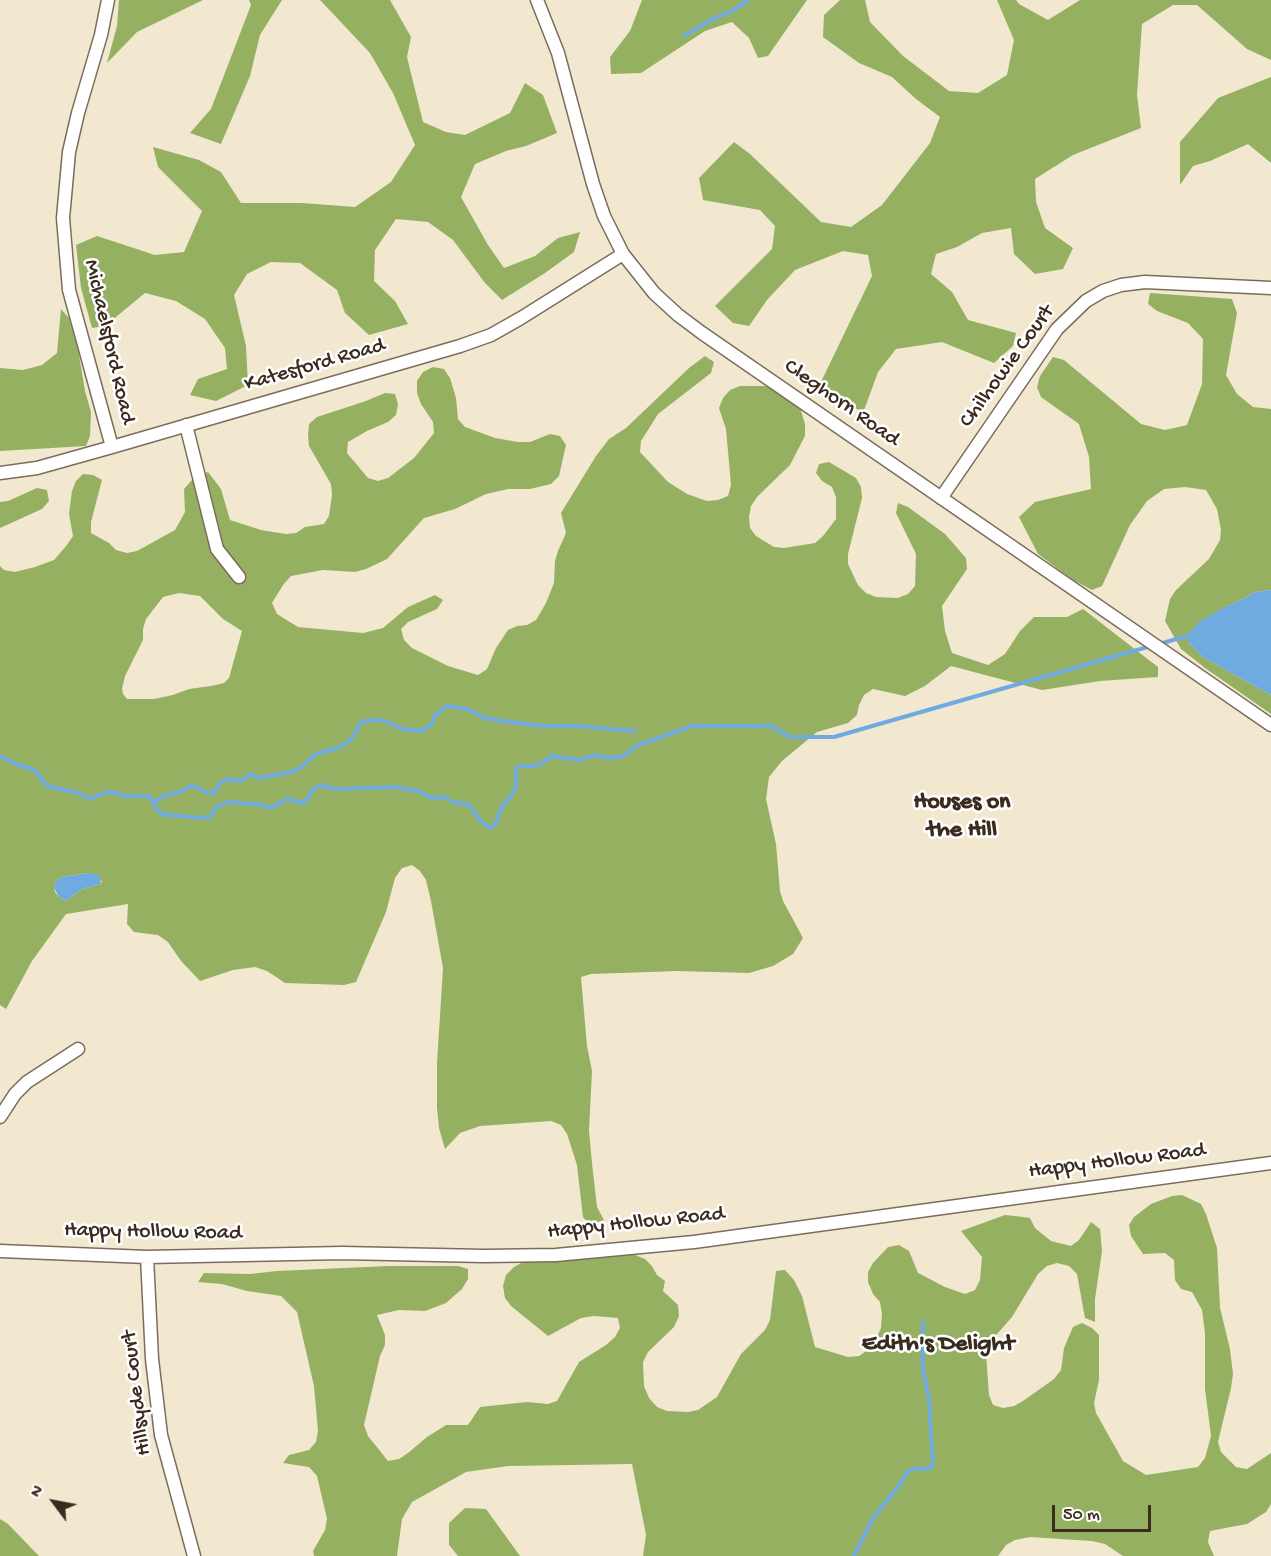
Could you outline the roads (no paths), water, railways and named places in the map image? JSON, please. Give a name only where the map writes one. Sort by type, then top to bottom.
[{"type":"street","name":"Michaelsford Road","points":[[108,0],[101,35],[78,112],[69,152],[63,218],[69,290],[111,447]]},
{"type":"street","name":"Cleghorn Road","points":[[537,0],[558,53],[593,184],[604,216],[623,254],[654,293],[678,315],[1271,725]]},
{"type":"street","name":"Katesford Road","points":[[0,473],[37,468],[460,346],[491,335],[623,254]]},
{"type":"street","name":"Chilhowie Court","points":[[941,498],[1057,329],[1086,301],[1103,291],[1121,285],[1145,282],[1271,288]]},
{"type":"street","points":[[186,425],[217,549],[239,577]]},
{"type":"street","points":[[0,1117],[15,1094],[27,1082],[78,1049]]},
{"type":"street","name":"Happy Hollow Road","points":[[0,1251],[147,1257],[342,1253],[556,1255],[694,1242],[1271,1163]]},
{"type":"street","name":"Hillsyde Court","points":[[147,1257],[152,1359],[161,1435],[194,1556]]},
{"type":"water","points":[[1271,590],[1271,695],[1203,657],[1188,642],[1187,636],[1200,621],[1227,606],[1255,592]]},
{"type":"water","points":[[89,873],[100,876],[101,884],[82,889],[66,901],[59,897],[54,888],[56,881],[61,877]]},
{"type":"waterway","points":[[684,36],[734,10],[748,0]]},
{"type":"waterway","points":[[1159,644],[1187,636]]},
{"type":"waterway","points":[[0,756],[33,769],[43,782],[51,787],[75,792],[91,799],[103,793],[112,792],[124,796],[147,796],[151,798],[156,809],[167,815],[203,818],[211,816],[216,807],[229,802],[263,805],[271,808],[287,799],[303,803],[312,790],[321,785],[335,789],[393,787],[419,791],[431,798],[444,797],[455,803],[469,805],[480,820],[490,828],[495,825],[501,808],[513,793],[516,786],[516,769],[519,766],[534,766],[543,763],[551,756],[580,760],[595,755],[609,758],[624,756],[636,746],[692,726],[769,725],[790,737],[834,737],[1151,646]]},
{"type":"waterway","points":[[154,802],[192,785],[207,793],[214,793],[220,783],[227,779],[241,781],[250,774],[259,778],[291,772],[300,768],[316,754],[345,744],[352,738],[360,724],[365,721],[382,720],[403,729],[422,731],[432,724],[436,714],[447,706],[468,709],[485,718],[503,721],[542,726],[578,726],[635,731]]},
{"type":"waterway","points":[[854,1556],[873,1518],[907,1472],[917,1468],[928,1469],[933,1465],[929,1400],[923,1369],[923,1322]]},
{"type":"district","name":"Houses on the Hill","points":[[962,817]]},
{"type":"district","name":"Edith's Delight","points":[[938,1345]]}]
